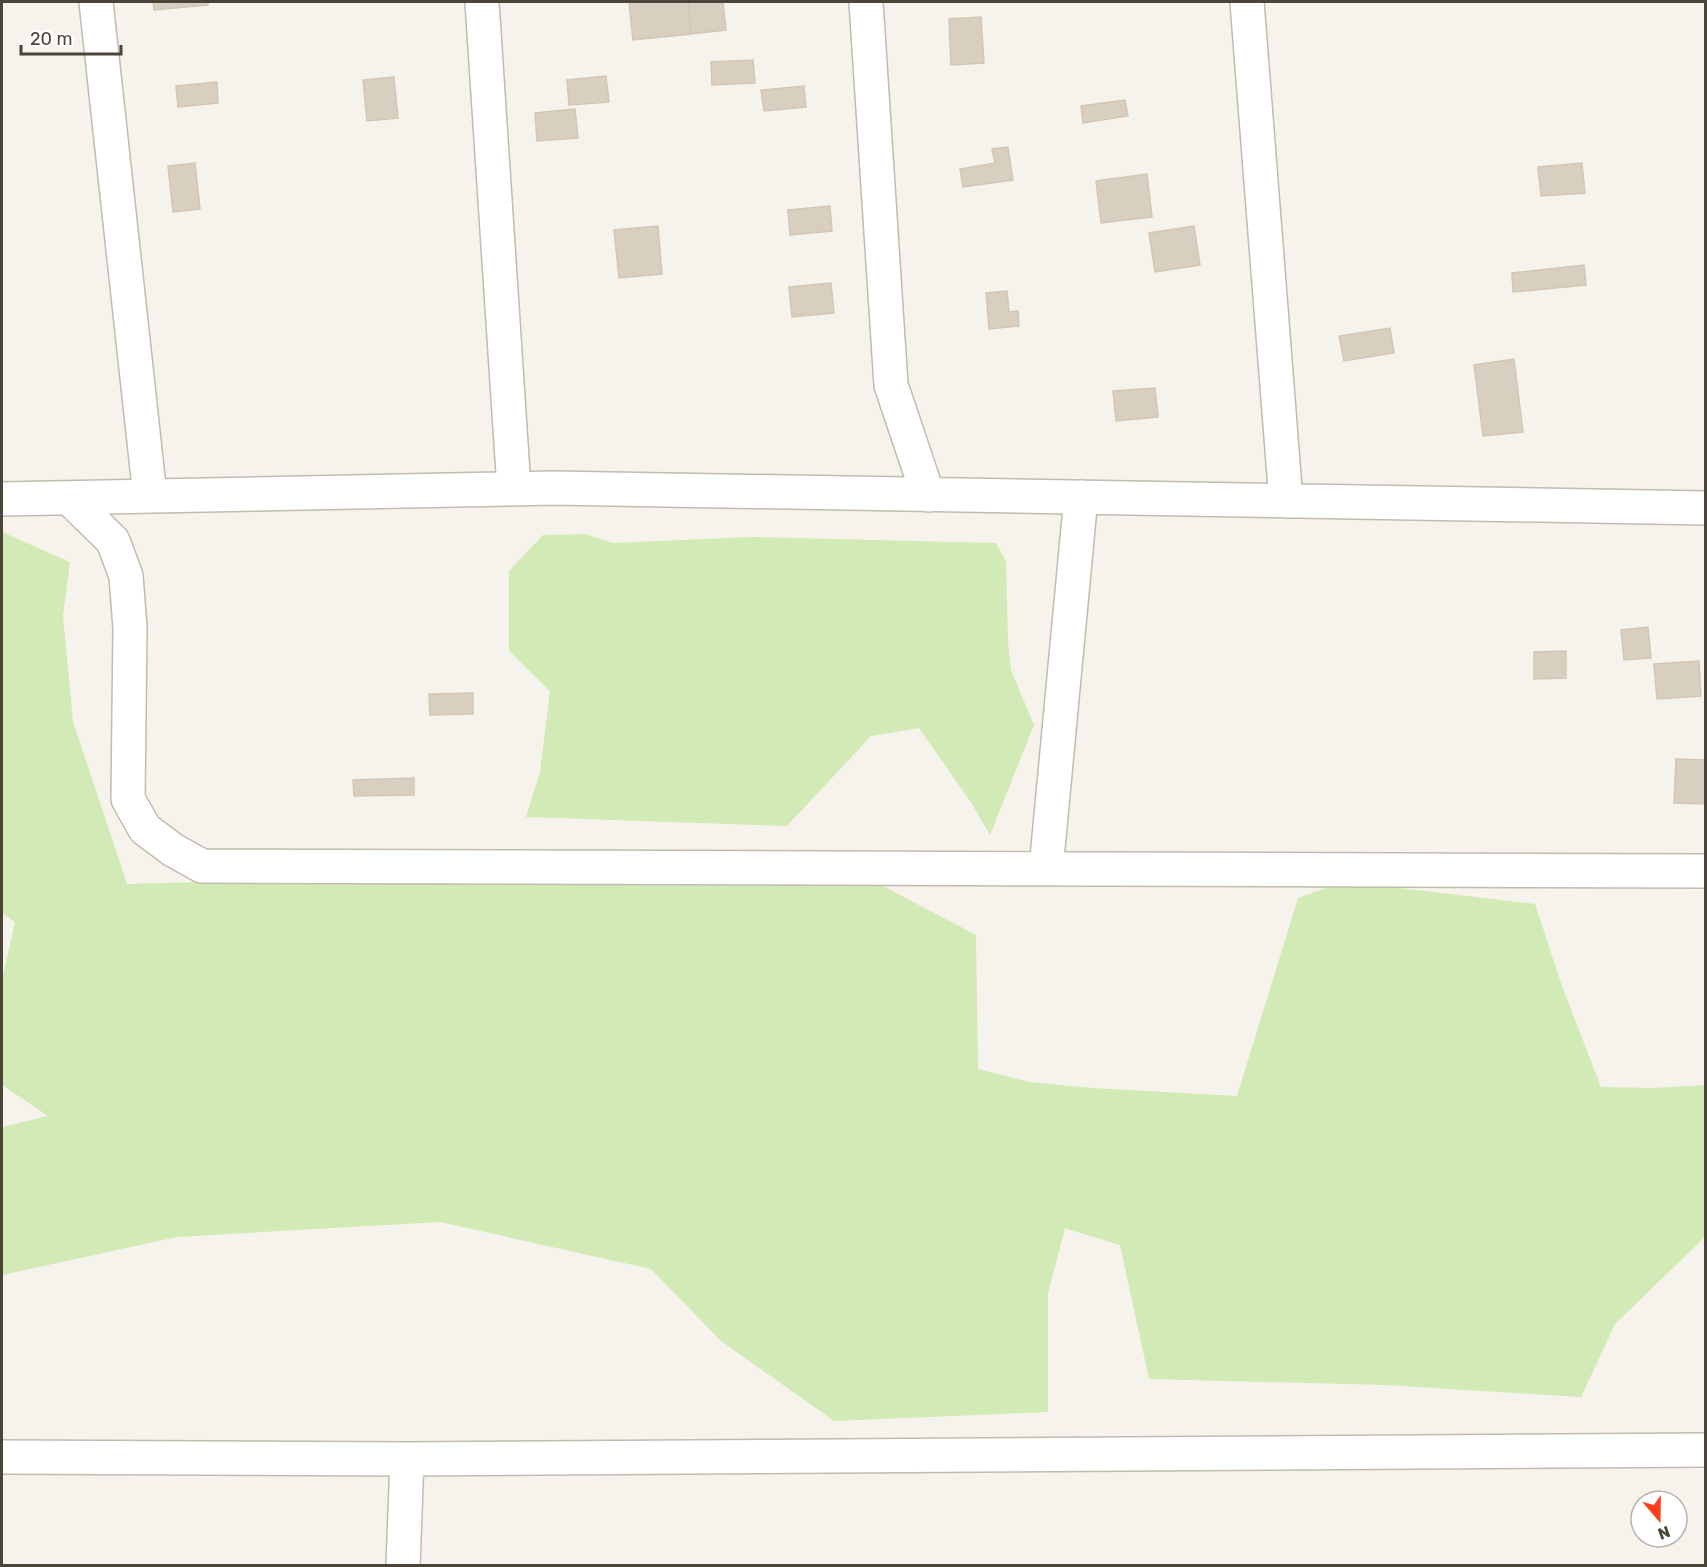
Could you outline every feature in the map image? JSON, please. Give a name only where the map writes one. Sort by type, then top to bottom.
[{"type":"street","points":[[96,2],[150,496]]},
{"type":"street","points":[[482,2],[514,489]]},
{"type":"street","points":[[866,2],[891,385],[928,495]]},
{"type":"street","points":[[1247,2],[1286,501]]},
{"type":"street","points":[[2,499],[514,489],[1706,508]]},
{"type":"street","points":[[1046,869],[1081,497]]},
{"type":"street","points":[[69,498],[113,541],[126,576],[130,628],[128,799],[145,829],[173,850],[202,866],[1706,872]]},
{"type":"street","points":[[2,1457],[407,1459],[1706,1450]]},
{"type":"street","points":[[403,1566],[407,1459]]},
{"type":"green space","points":[[2,532],[70,562],[63,616],[73,722],[127,884],[843,865],[976,935],[978,1069],[1029,1082],[1237,1096],[1298,898],[1337,884],[1392,887],[1535,904],[1563,989],[1601,1087],[1654,1088],[1705,1085],[1705,1237],[1615,1324],[1581,1397],[1385,1385],[1149,1379],[1120,1245],[1065,1228],[1048,1294],[1048,1412],[834,1421],[721,1341],[651,1269],[440,1222],[177,1237],[2,1275],[2,1127],[48,1116],[2,1085],[2,980],[15,922],[2,913]]},
{"type":"green space","points":[[585,534],[612,543],[751,537],[996,543],[1006,561],[1011,670],[1034,725],[990,835],[972,804],[919,728],[871,736],[787,826],[526,817],[540,772],[550,691],[509,651],[509,571],[543,535]]},
{"type":"building","points":[[153,2],[208,2],[208,5],[154,10]]},
{"type":"building","points":[[629,2],[688,2],[691,34],[633,40]]},
{"type":"building","points":[[688,2],[723,2],[726,30],[691,34]]},
{"type":"building","points":[[981,17],[984,63],[951,65],[949,19]]},
{"type":"building","points":[[753,60],[755,83],[712,85],[711,62]]},
{"type":"building","points":[[606,76],[609,102],[569,105],[567,80]]},
{"type":"building","points":[[394,77],[398,118],[367,121],[363,80]]},
{"type":"building","points":[[217,82],[218,103],[178,107],[176,86]]},
{"type":"building","points":[[804,86],[806,107],[764,111],[761,90]]},
{"type":"building","points":[[1125,100],[1128,116],[1083,123],[1081,106]]},
{"type":"building","points":[[575,109],[578,138],[537,141],[535,113]]},
{"type":"building","points":[[1008,147],[1013,180],[963,187],[960,169],[995,163],[992,149]]},
{"type":"building","points":[[195,163],[200,209],[173,212],[168,166]]},
{"type":"building","points":[[1582,163],[1585,193],[1541,196],[1538,167]]},
{"type":"building","points":[[1147,174],[1152,217],[1101,223],[1096,181]]},
{"type":"building","points":[[830,206],[832,231],[790,235],[788,210]]},
{"type":"building","points":[[658,226],[662,274],[619,278],[614,230]]},
{"type":"building","points":[[1194,226],[1200,265],[1155,272],[1149,233]]},
{"type":"building","points":[[1584,265],[1586,285],[1513,292],[1512,273]]},
{"type":"building","points":[[831,283],[834,313],[792,317],[789,287]]},
{"type":"building","points":[[1007,291],[1009,312],[1018,311],[1019,326],[989,329],[986,293]]},
{"type":"building","points":[[1390,328],[1394,353],[1344,361],[1339,336]]},
{"type":"building","points":[[1514,359],[1523,432],[1483,436],[1474,365]]},
{"type":"building","points":[[1155,388],[1158,417],[1116,421],[1113,391]]},
{"type":"building","points":[[1648,627],[1651,658],[1624,660],[1621,630]]},
{"type":"building","points":[[1566,651],[1566,678],[1534,679],[1534,652]]},
{"type":"building","points":[[1699,661],[1701,696],[1657,699],[1654,664]]},
{"type":"building","points":[[473,693],[473,714],[430,715],[429,694]]},
{"type":"building","points":[[1676,759],[1706,760],[1706,804],[1674,803]]},
{"type":"building","points":[[414,778],[414,795],[354,796],[353,780]]}]
